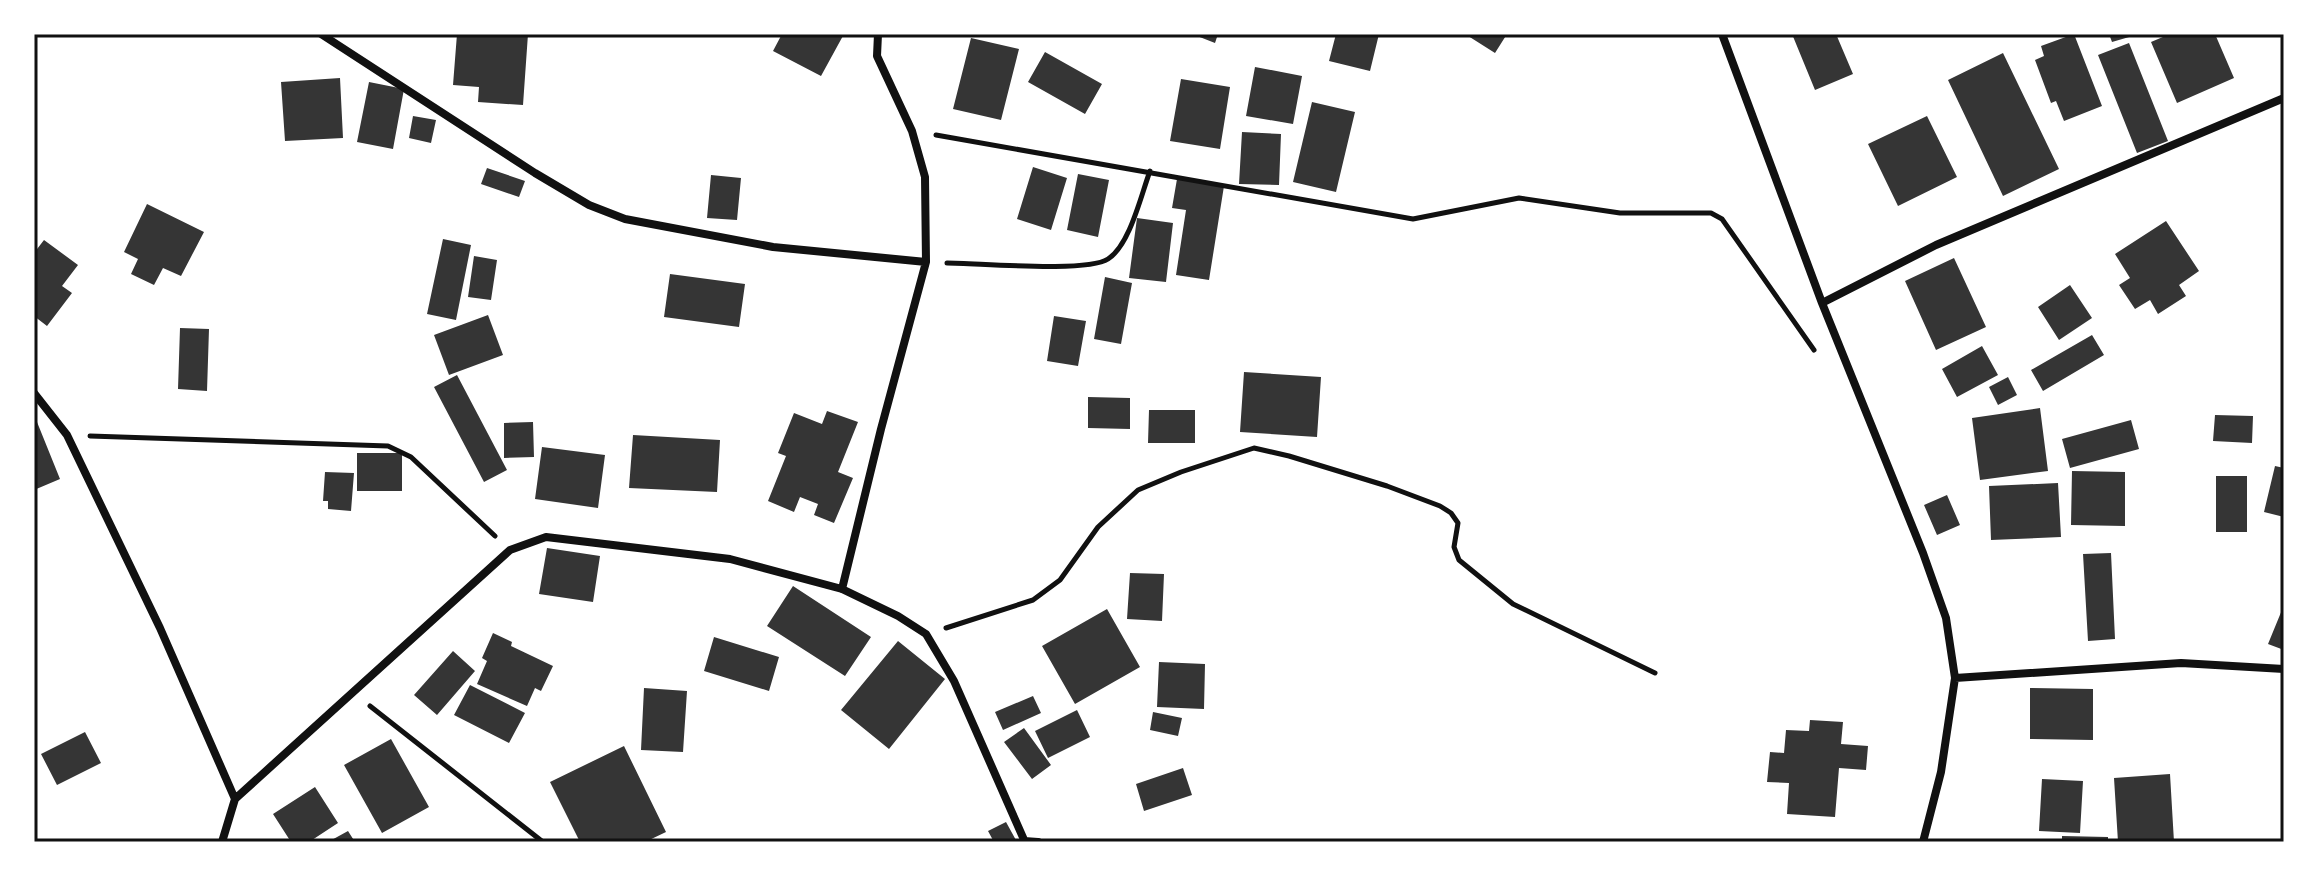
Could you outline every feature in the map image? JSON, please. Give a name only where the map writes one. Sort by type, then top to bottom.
[{"type":"street","points":[[321,34],[535,173],[589,205],[625,219],[773,247],[926,262]]},
{"type":"street","points":[[842,589],[926,262],[925,177],[912,131],[877,56],[878,34]]},
{"type":"street","points":[[1722,34],[1822,303],[1946,618],[1955,678],[1941,772],[1923,842]]},
{"type":"street","points":[[1822,303],[1936,245],[2284,98]]},
{"type":"street","points":[[34,393],[67,435],[160,628],[235,799]]},
{"type":"street","points":[[222,842],[235,799],[510,550],[546,537],[730,559],[842,589],[898,616],[926,634],[954,681],[1024,842],[1038,842]]},
{"type":"street","points":[[1955,678],[2181,663],[2284,669]]},
{"type":"path","points":[[912,131],[1413,219],[1519,198],[1620,213],[1711,213],[1722,219],[1815,351]]},
{"type":"path","points":[[926,262],[1084,266],[1108,260],[1125,242],[1150,171]]},
{"type":"path","points":[[67,435],[388,446],[411,457],[510,550]]},
{"type":"path","points":[[926,634],[1033,600],[1060,580],[1098,527],[1138,490],[1254,448],[1317,464],[1440,506],[1451,513],[1458,523],[1454,547],[1459,560],[1478,577],[1513,604],[1655,673]]},
{"type":"path","points":[[354,693],[543,842]]},
{"type":"building","points":[[457,34],[528,34],[523,105],[478,102],[479,87],[453,85]]},
{"type":"building","points":[[782,34],[844,34],[821,76],[773,51]]},
{"type":"building","points":[[1192,34],[1218,34],[1215,43]]},
{"type":"building","points":[[1336,34],[1379,34],[1370,71],[1329,61]]},
{"type":"building","points":[[1465,34],[1507,34],[1495,53]]},
{"type":"building","points":[[1792,34],[1836,34],[1853,74],[1815,90]]},
{"type":"building","points":[[2074,34],[2102,106],[2064,121],[2056,101],[2051,103],[2035,60],[2044,56],[2041,46]]},
{"type":"building","points":[[2109,34],[2136,34],[2136,35],[2112,42]]},
{"type":"building","points":[[2170,34],[2215,34],[2234,78],[2177,103],[2151,42]]},
{"type":"building","points":[[971,38],[1019,49],[1001,120],[953,109]]},
{"type":"building","points":[[2129,43],[2168,141],[2137,153],[2098,55]]},
{"type":"building","points":[[1045,52],[1102,84],[1085,114],[1028,82]]},
{"type":"building","points":[[2003,53],[2059,169],[2003,196],[1948,80]]},
{"type":"building","points":[[1255,67],[1302,76],[1293,124],[1246,116]]},
{"type":"building","points":[[340,78],[343,138],[285,141],[281,82]]},
{"type":"building","points":[[1181,79],[1230,87],[1220,149],[1170,141]]},
{"type":"building","points":[[369,82],[404,89],[393,149],[357,142]]},
{"type":"building","points":[[1312,102],[1355,112],[1336,192],[1293,182]]},
{"type":"building","points":[[413,116],[436,120],[431,143],[409,138]]},
{"type":"building","points":[[1927,116],[1957,177],[1898,206],[1868,144]]},
{"type":"building","points":[[1242,132],[1281,134],[1279,185],[1239,184]]},
{"type":"building","points":[[1033,167],[1067,178],[1051,230],[1017,219]]},
{"type":"building","points":[[487,168],[525,181],[519,197],[481,184]]},
{"type":"building","points":[[1078,174],[1109,180],[1098,237],[1067,230]]},
{"type":"building","points":[[711,175],[741,178],[737,220],[707,218]]},
{"type":"building","points":[[1177,179],[1224,186],[1209,280],[1176,275],[1186,210],[1172,208]]},
{"type":"building","points":[[147,204],[204,232],[181,276],[163,268],[154,285],[131,274],[138,259],[124,252]]},
{"type":"building","points":[[1137,218],[1173,223],[1166,282],[1129,278]]},
{"type":"building","points":[[2166,221],[2199,271],[2179,285],[2186,296],[2158,314],[2150,300],[2135,309],[2119,285],[2130,278],[2115,254]]},
{"type":"building","points":[[443,239],[471,245],[456,320],[427,314]]},
{"type":"building","points":[[44,240],[78,265],[62,286],[72,293],[47,326],[34,316],[34,253]]},
{"type":"building","points":[[474,256],[497,260],[491,300],[468,297]]},
{"type":"building","points":[[1954,258],[1986,327],[1936,350],[1905,281]]},
{"type":"building","points":[[670,274],[745,284],[739,327],[664,317]]},
{"type":"building","points":[[1105,277],[1132,283],[1121,344],[1094,339]]},
{"type":"building","points":[[2070,285],[2092,318],[2059,340],[2038,307]]},
{"type":"building","points":[[488,315],[503,355],[449,375],[434,335]]},
{"type":"building","points":[[1054,316],[1086,321],[1078,366],[1047,361]]},
{"type":"building","points":[[180,328],[209,329],[207,391],[178,389]]},
{"type":"building","points":[[2092,335],[2104,355],[2043,391],[2031,370]]},
{"type":"building","points":[[1982,346],[1998,375],[1957,397],[1942,369]]},
{"type":"building","points":[[1244,372],[1321,377],[1317,437],[1240,432]]},
{"type":"building","points":[[457,375],[507,470],[484,482],[434,387]]},
{"type":"building","points":[[2008,377],[2017,395],[1998,405],[1989,387]]},
{"type":"building","points":[[1088,397],[1130,398],[1130,429],[1088,428]]},
{"type":"building","points":[[2040,408],[2048,471],[1980,480],[1972,418]]},
{"type":"building","points":[[1149,410],[1195,410],[1195,443],[1148,443]]},
{"type":"building","points":[[827,411],[858,422],[838,472],[853,478],[834,523],[814,515],[818,504],[800,497],[794,512],[768,501],[786,456],[778,453],[794,413],[822,424]]},
{"type":"building","points":[[2215,415],[2253,416],[2252,443],[2213,441]]},
{"type":"building","points":[[2131,420],[2139,449],[2070,468],[2062,439]]},
{"type":"building","points":[[37,422],[60,479],[34,490],[34,424]]},
{"type":"building","points":[[533,422],[534,457],[504,458],[504,423]]},
{"type":"building","points":[[633,435],[720,440],[717,492],[629,488]]},
{"type":"building","points":[[542,447],[605,455],[598,508],[535,499]]},
{"type":"building","points":[[357,453],[402,453],[402,491],[357,491]]},
{"type":"building","points":[[2275,466],[2284,468],[2284,517],[2264,512]]},
{"type":"building","points":[[2072,471],[2125,472],[2125,526],[2071,525]]},
{"type":"building","points":[[325,472],[354,473],[351,511],[328,509],[328,501],[323,501]]},
{"type":"building","points":[[2216,476],[2247,476],[2247,532],[2216,532]]},
{"type":"building","points":[[2058,483],[2061,537],[1991,540],[1989,486]]},
{"type":"building","points":[[1947,495],[1960,525],[1937,535],[1924,505]]},
{"type":"building","points":[[547,548],[600,556],[593,602],[539,594]]},
{"type":"building","points":[[2111,553],[2115,639],[2088,641],[2083,554]]},
{"type":"building","points":[[1130,573],[1164,574],[1162,621],[1127,619]]},
{"type":"building","points":[[793,586],[871,637],[845,676],[767,626]]},
{"type":"building","points":[[2284,605],[2284,650],[2268,644]]},
{"type":"building","points":[[1107,609],[1140,667],[1075,704],[1042,646]]},
{"type":"building","points":[[493,633],[512,642],[511,646],[553,666],[541,691],[535,688],[527,706],[477,684],[487,661],[482,658]]},
{"type":"building","points":[[714,637],[779,657],[769,691],[704,671]]},
{"type":"building","points":[[898,641],[945,679],[889,749],[841,710]]},
{"type":"building","points":[[453,651],[475,671],[437,715],[414,695]]},
{"type":"building","points":[[1159,662],[1205,664],[1204,709],[1157,707]]},
{"type":"building","points":[[470,685],[525,713],[509,743],[454,715]]},
{"type":"building","points":[[644,688],[687,691],[683,752],[641,750]]},
{"type":"building","points":[[2030,688],[2093,689],[2093,740],[2030,739]]},
{"type":"building","points":[[1033,696],[1041,713],[1003,730],[995,712]]},
{"type":"building","points":[[1077,710],[1090,737],[1048,758],[1035,731]]},
{"type":"building","points":[[1153,712],[1182,718],[1178,736],[1150,730]]},
{"type":"building","points":[[1810,720],[1843,722],[1841,744],[1868,746],[1866,770],[1839,768],[1835,817],[1787,814],[1789,783],[1767,782],[1770,752],[1784,753],[1786,730],[1809,731]]},
{"type":"building","points":[[1024,728],[1051,765],[1032,779],[1004,742]]},
{"type":"building","points":[[85,732],[101,763],[57,785],[41,754]]},
{"type":"building","points":[[391,739],[429,807],[382,833],[344,765]]},
{"type":"building","points":[[624,746],[666,832],[645,842],[580,842],[550,782]]},
{"type":"building","points":[[1183,768],[1192,795],[1144,811],[1136,784]]},
{"type":"building","points":[[2170,774],[2174,842],[2118,842],[2114,778]]},
{"type":"building","points":[[2042,779],[2083,781],[2080,833],[2039,831]]},
{"type":"building","points":[[315,787],[338,823],[309,842],[291,842],[273,814]]},
{"type":"building","points":[[1006,822],[1017,842],[994,842],[988,831]]},
{"type":"building","points":[[348,831],[355,842],[328,842]]},
{"type":"building","points":[[2062,836],[2108,837],[2108,842],[2062,842]]}]
